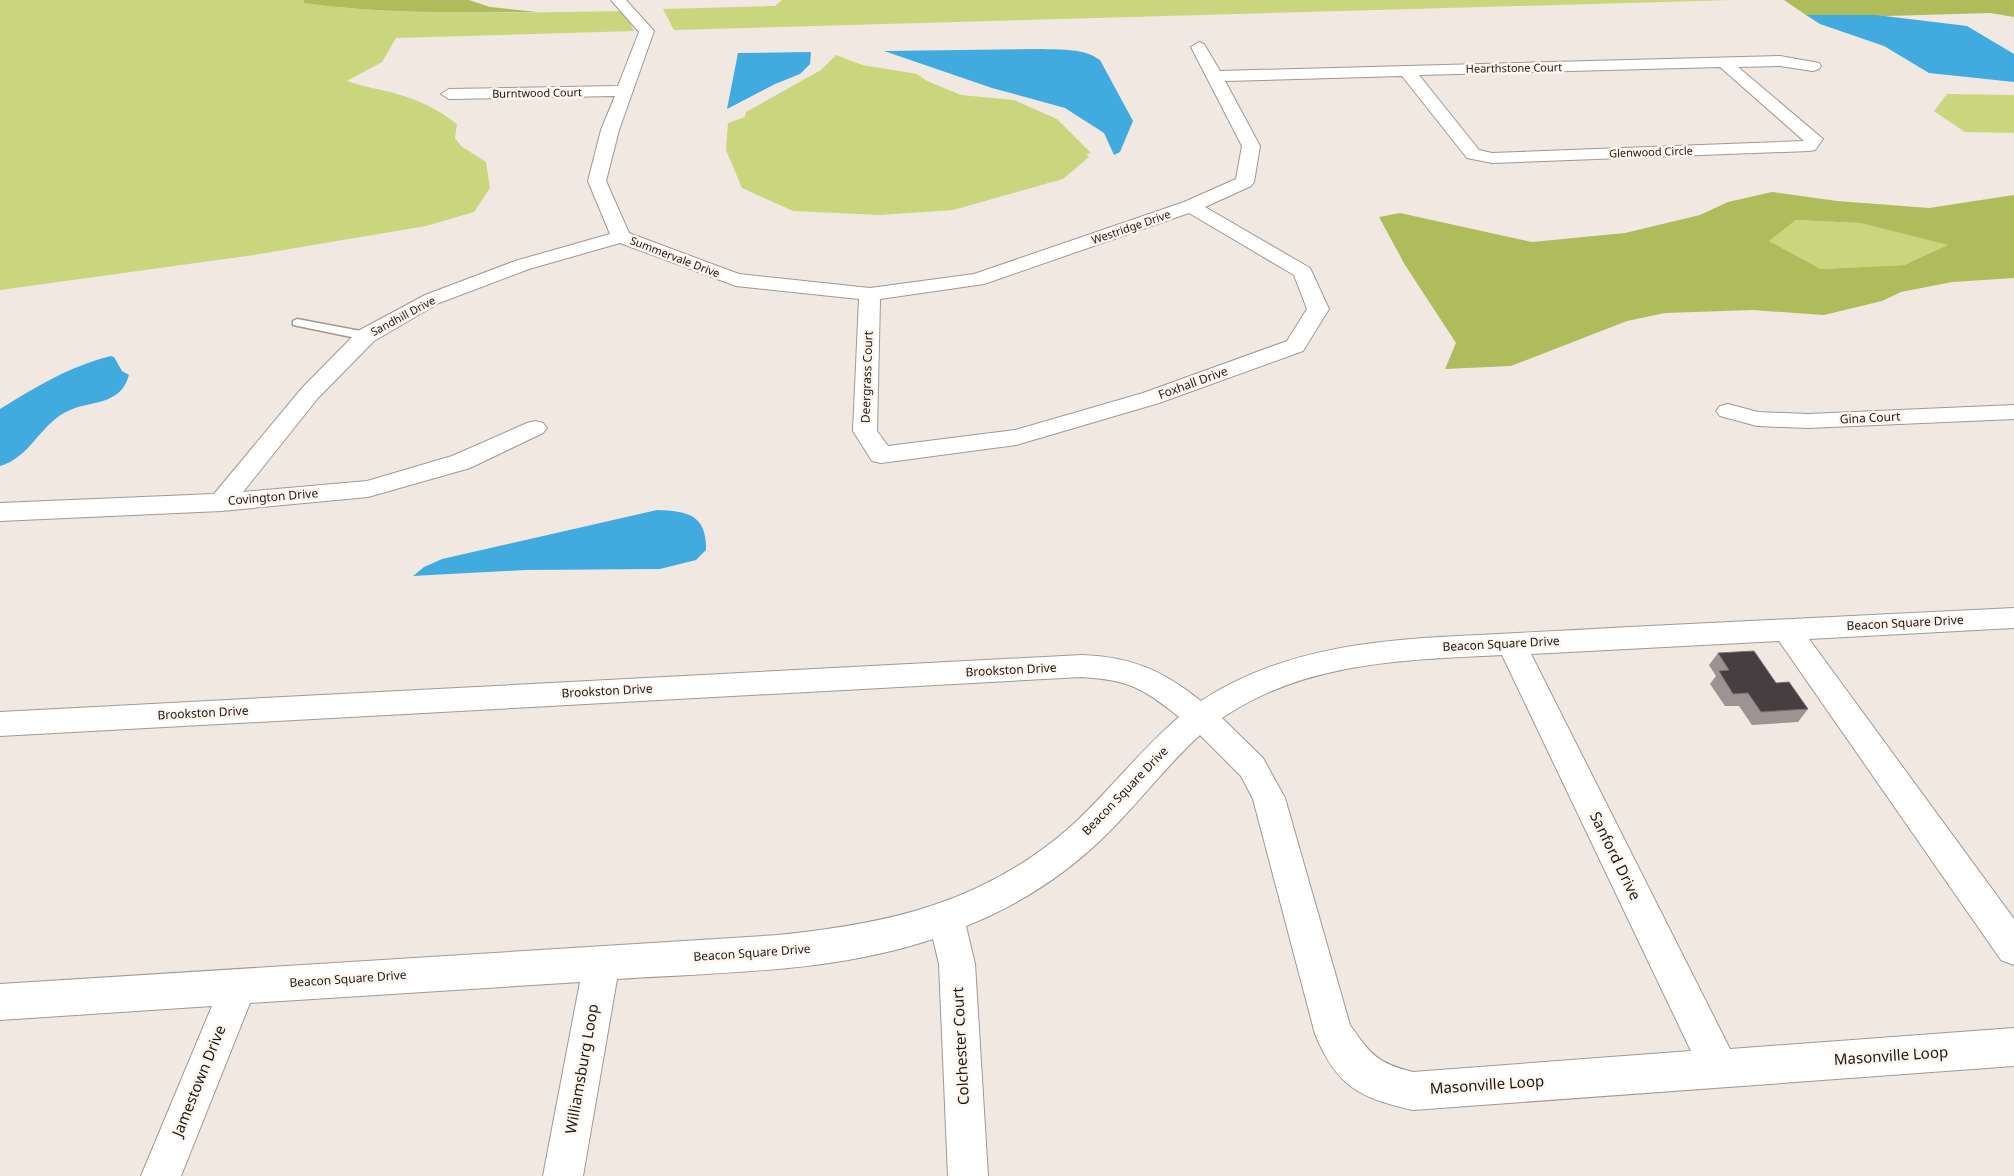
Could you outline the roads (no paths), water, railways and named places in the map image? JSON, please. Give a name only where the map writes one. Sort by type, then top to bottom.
[{"type":"street","name":"Summervale Drive","points":[[618,0],[648,31],[610,130],[597,181],[621,236],[736,280],[870,294]]},
{"type":"street","name":"Westridge Drive","points":[[870,294],[977,280],[1191,206],[1245,182],[1251,146],[1199,47]]},
{"type":"street","name":"Hearthstone Court","points":[[1215,76],[1780,61],[1813,66]]},
{"type":"street","name":"Glenwood Circle","points":[[1406,70],[1472,154],[1492,158],[1809,146],[1814,139],[1723,62]]},
{"type":"street","name":"Burntwood Court","points":[[448,94],[625,91]]},
{"type":"street","name":"Foxhall Drive","points":[[881,455],[1016,437],[1151,398],[1295,346],[1318,309],[1303,272],[1191,206]]},
{"type":"street","name":"Sandhill Drive","points":[[221,502],[310,394],[366,336],[432,299],[522,265],[621,236]]},
{"type":"street","name":"Deergrass Court","points":[[870,294],[865,431],[881,455]]},
{"type":"street","name":"Gina Court","points":[[1728,411],[1757,419],[1799,420],[2014,412]]},
{"type":"street","name":"Covington Drive","points":[[0,512],[221,502],[368,488],[461,462],[535,428]]},
{"type":"street","name":"Beacon Square Drive","points":[[0,1002],[602,963],[823,947],[874,939],[946,918],[1014,885],[1044,867],[1072,846],[1116,805],[1174,740],[1199,718],[1258,685],[1287,672],[1348,656],[1377,652],[1511,643],[2014,618]]},
{"type":"street","points":[[1787,630],[2014,948]]},
{"type":"street","name":"Sanford Drive","points":[[1511,643],[1720,1068]]},
{"type":"street","name":"Brookston Drive","points":[[0,724],[1082,666],[1113,668],[1140,675],[1199,718]]},
{"type":"street","name":"Masonville Loop","points":[[1199,718],[1230,743],[1253,768],[1269,798],[1334,1034],[1352,1063],[1378,1083],[1413,1091],[2014,1047]]},
{"type":"street","name":"Colchester Court","points":[[946,918],[957,964],[968,1176]]},
{"type":"street","name":"Williamsburg Loop","points":[[563,1176],[602,963]]},
{"type":"street","name":"Jamestown Drive","points":[[161,1176],[238,987]]},
{"type":"lane","points":[[297,322],[366,336]]},
{"type":"water","points":[[1806,15],[1876,15],[1967,26],[2014,54],[2014,82],[1929,73],[1884,46],[1820,24]]},
{"type":"water","points":[[1042,49],[1087,53],[1100,60],[1133,121],[1120,152],[1114,155],[1104,133],[1065,108],[992,88],[884,51]]},
{"type":"water","points":[[811,52],[810,64],[800,74],[775,84],[727,109],[738,53]]},
{"type":"water","points":[[111,356],[114,357],[122,371],[129,375],[125,386],[118,393],[111,398],[64,413],[55,419],[19,456],[0,466],[0,409],[67,371]]},
{"type":"water","points":[[657,510],[686,514],[694,517],[699,522],[703,529],[706,550],[696,560],[660,569],[526,570],[413,576],[424,567],[442,559]]}]
